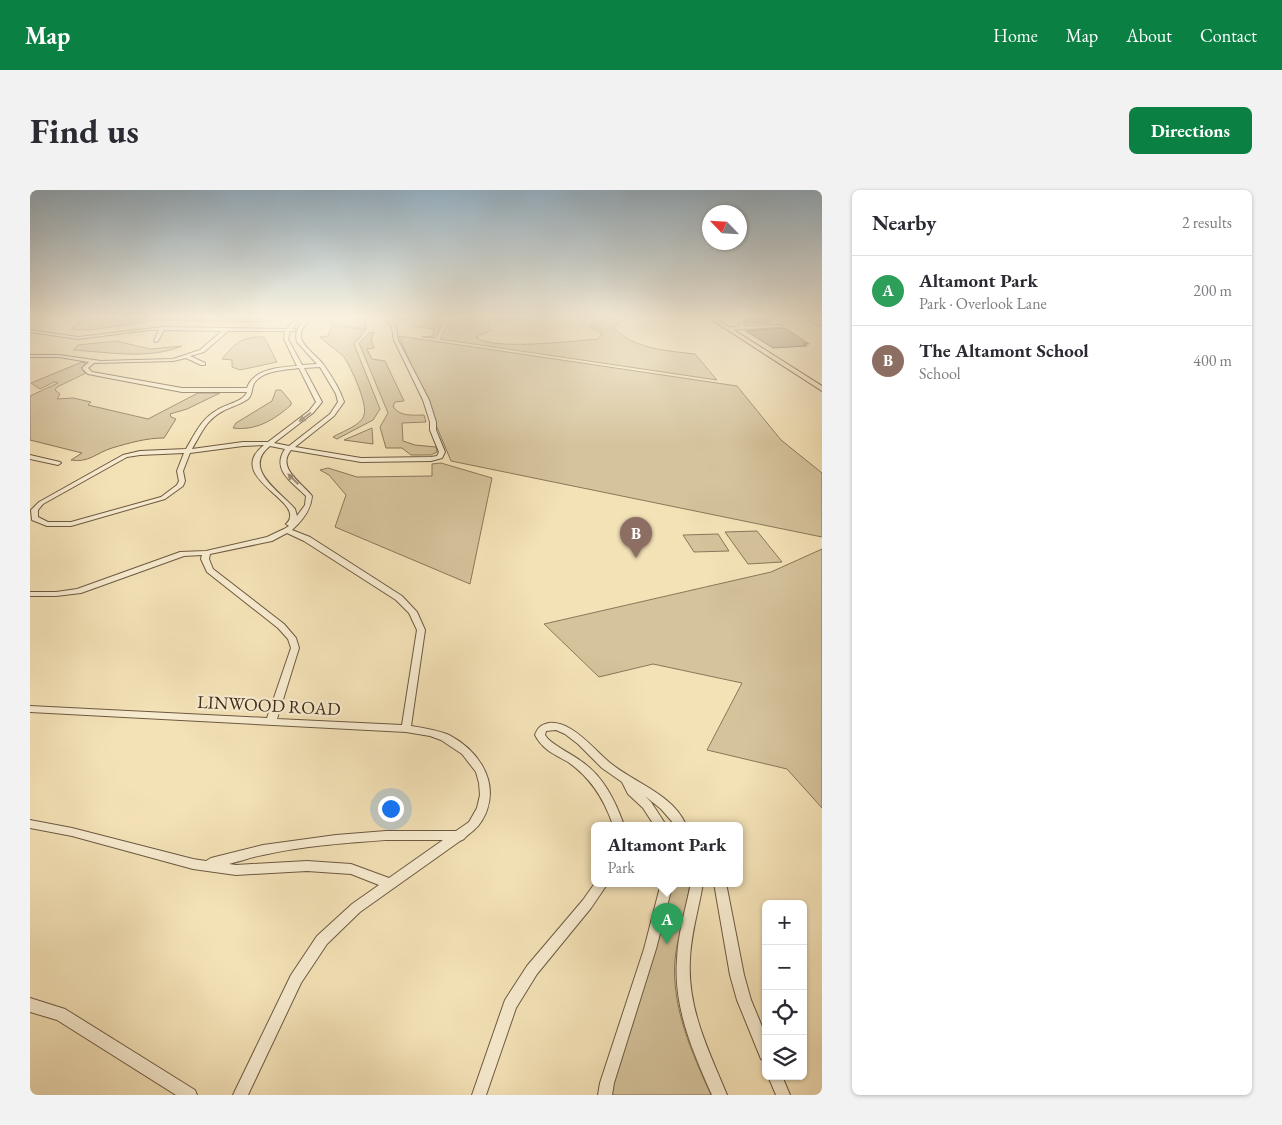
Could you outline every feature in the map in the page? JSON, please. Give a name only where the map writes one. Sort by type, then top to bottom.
[{"type":"main road","points":[[778,360],[822,388]]},
{"type":"street","points":[[87,360],[150,360]]},
{"type":"street","points":[[195,360],[203,364]]},
{"type":"street","points":[[287,531],[294,517],[294,510],[259,476],[256,462],[258,455],[269,444],[312,412],[319,402],[297,360]]},
{"type":"street","points":[[30,594],[78,591],[183,554],[206,553],[257,543],[287,531],[305,511],[309,496],[282,466],[282,458],[290,448],[332,415],[340,405],[339,394],[317,360]]},
{"type":"street","points":[[321,365],[263,374],[253,381],[249,395],[244,400],[219,411],[205,421],[188,451],[180,471],[182,481],[180,486],[163,498],[71,524],[51,525],[35,518],[34,510],[41,503],[118,459],[136,454],[188,451],[213,449],[249,442],[361,460],[431,459],[440,457],[442,452],[433,430],[426,400],[406,360]]},
{"type":"street","points":[[93,361],[86,368],[90,373],[167,388],[201,391],[250,390]]},
{"type":"street","points":[[30,457],[58,463]]},
{"type":"street","points":[[287,531],[307,539],[399,598],[413,612],[420,630],[406,729]]},
{"type":"street","points":[[206,553],[205,559],[210,570],[281,626],[292,638],[295,648],[271,721]]},
{"type":"street","name":"LINWOOD ROAD","points":[[30,709],[406,729],[434,733],[454,743],[472,758],[481,770],[485,789],[483,807],[473,825],[460,836]]},
{"type":"street","points":[[617,822],[613,807],[596,780],[584,769],[544,742],[540,731],[548,726],[559,727],[565,730],[612,770],[664,804],[679,822]]},
{"type":"street","points":[[626,780],[632,791],[647,805],[658,822]]},
{"type":"street","points":[[30,824],[72,832],[175,860],[236,870],[307,866],[351,869],[391,884]]},
{"type":"street","points":[[203,864],[227,861],[260,851],[326,840],[418,834],[460,836]]},
{"type":"street","points":[[240,1095],[296,979],[322,940],[356,908],[460,836]]},
{"type":"street","points":[[479,1095],[510,1005],[532,970],[588,904],[599,887]]},
{"type":"street","points":[[605,1095],[606,1083],[650,949],[666,887]]},
{"type":"street","points":[[696,887],[685,940],[683,960],[684,984],[693,1033],[720,1095]]},
{"type":"street","points":[[721,887],[736,975],[762,1044]]},
{"type":"street","points":[[30,1005],[60,1014],[190,1095]]},
{"type":"street","points":[[777,1080],[783,1095]]},
{"type":"shaded area","points":[[232,360],[276,360],[277,362],[240,370],[232,367]]},
{"type":"shaded area","points":[[346,360],[360,360],[380,409],[373,420],[337,439],[333,437],[359,422],[365,410],[358,386]]},
{"type":"shaded area","points":[[366,360],[385,361],[404,401],[395,402],[393,406],[396,410],[403,414],[424,415],[426,422],[402,423],[403,441],[415,445],[436,447],[437,452],[431,455],[411,455],[402,448],[386,448],[380,427],[388,413]]},
{"type":"shaded area","points":[[409,360],[563,360],[737,386],[781,440],[822,473],[822,537],[451,461]]},
{"type":"shaded area","points":[[583,360],[700,360],[717,380]]},
{"type":"shaded area","points":[[82,362],[85,363],[83,371],[86,373],[57,387],[55,390],[60,394],[57,399],[73,398],[91,402],[88,405],[148,419],[198,393],[220,393],[187,409],[170,414],[171,417],[176,419],[164,438],[131,443],[106,450],[88,459],[71,460],[82,453],[30,440],[30,396],[58,383],[54,382],[40,389],[31,383]]},
{"type":"shaded area","points":[[276,390],[281,390],[291,402],[291,405],[278,415],[257,426],[233,428],[236,423],[272,401]]},
{"type":"shaded area","points":[[372,428],[373,444],[344,440]]},
{"type":"shaded area","points":[[441,463],[492,478],[470,584],[335,527],[346,495],[329,475],[320,470],[328,468],[357,477],[432,476],[432,464]]},
{"type":"shaded area","points":[[757,531],[782,562],[748,564],[725,532]]},
{"type":"shaded area","points":[[718,534],[729,551],[694,552],[683,535]]},
{"type":"shaded area","points":[[822,549],[822,808],[787,769],[707,750],[742,683],[653,664],[599,677],[544,624],[771,572]]},
{"type":"shaded area","points":[[670,887],[689,887],[675,959],[676,995],[684,1029],[711,1095],[610,1095]]},
{"type":"place","name":"The Altamont School","points":[[636,558]]},
{"type":"place","name":"Altamont Park","points":[[667,944]]}]
